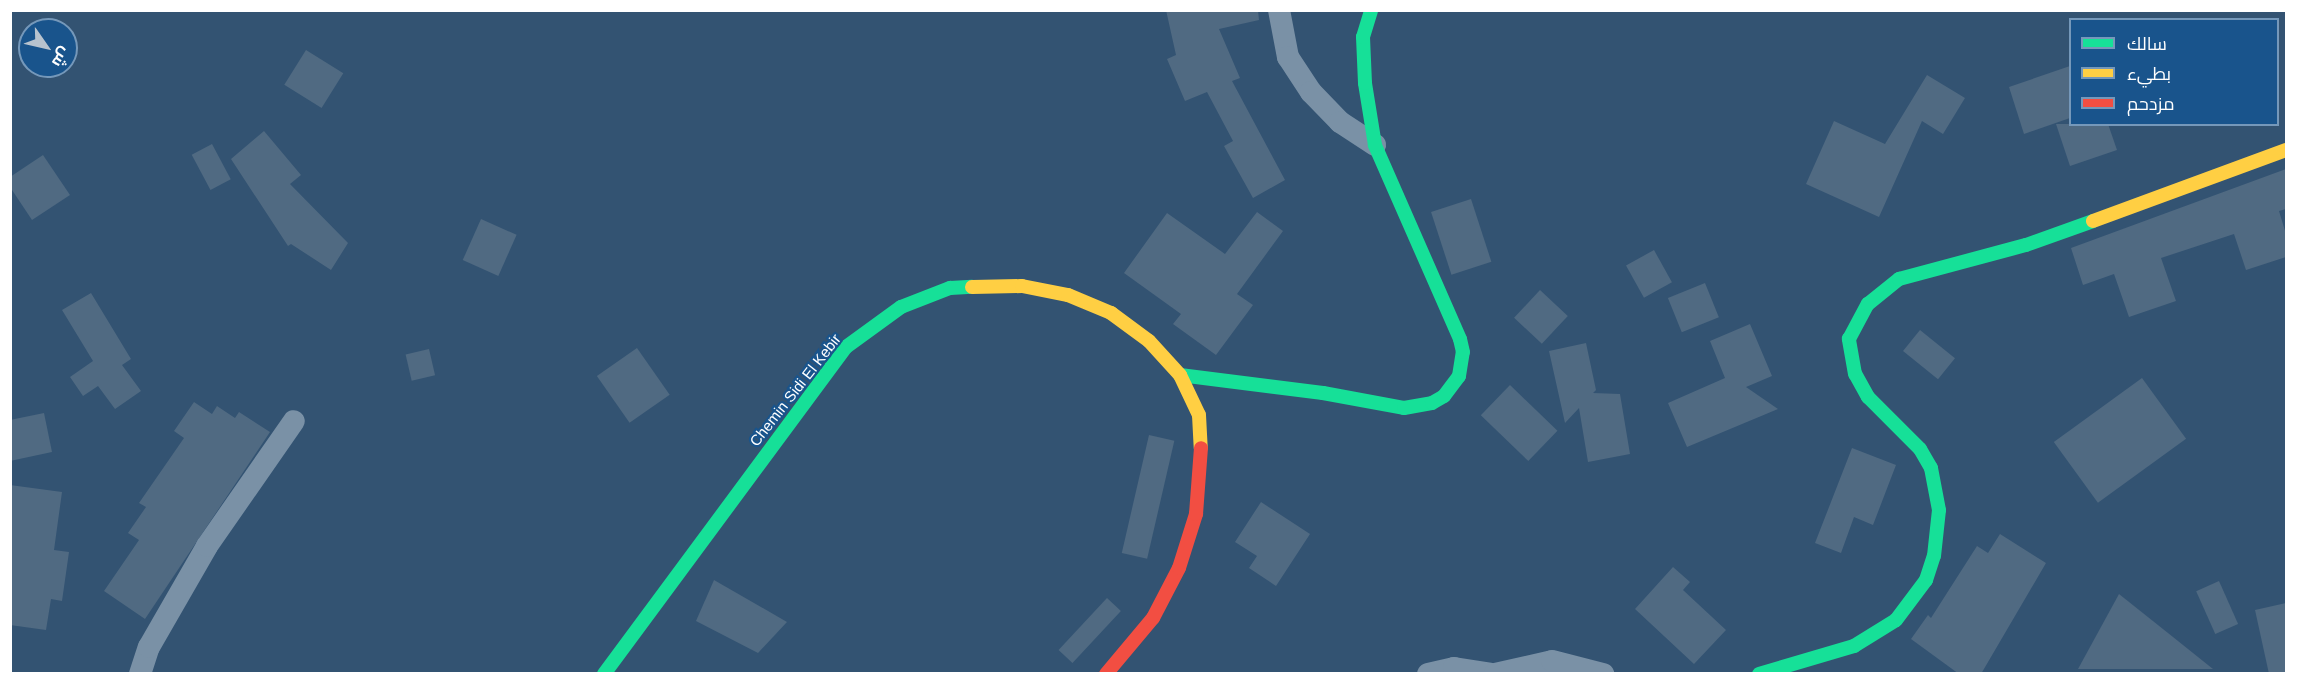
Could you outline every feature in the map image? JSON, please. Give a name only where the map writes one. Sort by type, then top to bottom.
[{"type":"street","points":[[1279,10],[1288,57],[1311,92],[1340,122],[1375,144]]},
{"type":"street","points":[[1180,375],[1323,393],[1404,408],[1432,403],[1453,387],[1462,364],[1460,339],[1375,144],[1365,83],[1363,37],[1371,10]]},
{"type":"street","points":[[1759,674],[1854,646],[1896,620],[1914,602],[1934,556],[1939,510],[1931,468],[1920,449],[1868,397],[1855,374],[1849,339],[1868,304],[1899,279],[2026,245],[2286,150]]},
{"type":"street","name":"Chemin Sidi El Kebir","points":[[604,674],[846,346],[901,307],[950,288],[1022,286],[1068,295],[1111,313],[1149,341],[1180,375],[1199,415],[1202,464],[1196,514],[1179,568],[1153,618],[1106,674]]},
{"type":"street","points":[[140,674],[149,647],[207,546],[294,421]]},
{"type":"street","points":[[1495,674],[1552,661],[1603,674]]},
{"type":"street","points":[[1428,674],[1454,668],[1490,674]]},
{"type":"building","points":[[1166,10],[1258,10],[1259,20],[1219,29],[1240,78],[1232,81],[1285,180],[1253,198],[1224,146],[1233,141],[1207,92],[1185,101],[1167,59],[1176,55]]},
{"type":"building","points":[[306,50],[343,73],[322,108],[284,85]]},
{"type":"building","points":[[2069,66],[2069,118],[2024,134],[2009,87]]},
{"type":"building","points":[[1927,75],[1965,98],[1943,134],[1922,121],[1879,217],[1806,184],[1834,121],[1885,144]]},
{"type":"building","points":[[2056,124],[2109,126],[2117,150],[2070,166]]},
{"type":"building","points":[[264,131],[301,175],[290,184],[348,243],[331,270],[291,244],[288,246],[231,159]]},
{"type":"building","points":[[212,144],[231,179],[210,190],[192,155]]},
{"type":"building","points":[[43,155],[70,195],[32,220],[10,187],[10,177]]},
{"type":"building","points":[[2286,169],[2286,209],[2279,211],[2286,234],[2286,257],[2246,270],[2234,234],[2161,258],[2176,301],[2129,317],[2114,274],[2083,285],[2071,248]]},
{"type":"building","points":[[1471,199],[1491,262],[1451,275],[1431,212]]},
{"type":"building","points":[[1257,212],[1283,231],[1237,294],[1253,305],[1216,355],[1173,324],[1181,314],[1124,273],[1167,213],[1225,254]]},
{"type":"building","points":[[481,219],[517,235],[498,276],[463,260]]},
{"type":"building","points":[[1654,250],[1672,282],[1644,298],[1626,266]]},
{"type":"building","points":[[1705,283],[1719,317],[1682,332],[1668,298]]},
{"type":"building","points":[[1540,290],[1568,316],[1542,344],[1514,318]]},
{"type":"building","points":[[91,293],[131,359],[122,365],[141,391],[115,409],[98,386],[83,396],[70,377],[93,361],[62,310]]},
{"type":"building","points":[[1750,324],[1772,376],[1746,387],[1778,409],[1687,447],[1668,403],[1725,378],[1710,341]]},
{"type":"building","points":[[1920,330],[1955,358],[1938,379],[1903,351]]},
{"type":"building","points":[[1586,343],[1596,390],[1593,393],[1620,394],[1630,454],[1588,462],[1579,408],[1565,423],[1549,351]]},
{"type":"building","points":[[637,348],[670,395],[630,423],[597,376]]},
{"type":"building","points":[[429,349],[435,375],[412,381],[406,354]]},
{"type":"building","points":[[2142,378],[2186,439],[2098,503],[2054,442]]},
{"type":"building","points":[[1510,385],[1557,431],[1528,461],[1481,415]]},
{"type":"building","points":[[194,402],[212,414],[217,406],[235,418],[239,412],[270,432],[145,619],[104,591],[139,540],[128,533],[146,507],[139,503],[184,438],[174,431]]},
{"type":"building","points":[[44,413],[52,452],[10,461],[10,420]]},
{"type":"building","points":[[1149,435],[1174,441],[1147,559],[1122,553]]},
{"type":"building","points":[[1852,448],[1896,465],[1873,525],[1854,517],[1841,553],[1815,543]]},
{"type":"building","points":[[10,485],[62,492],[54,550],[69,552],[62,601],[51,599],[46,630],[10,625]]},
{"type":"building","points":[[1261,502],[1310,534],[1276,586],[1249,568],[1257,556],[1235,542]]},
{"type":"building","points":[[2000,534],[2046,563],[1981,674],[1959,674],[1911,639],[1928,615],[1931,618],[1977,546],[1988,553]]},
{"type":"building","points":[[1673,567],[1690,582],[1683,590],[1726,630],[1694,664],[1635,609]]},
{"type":"building","points":[[714,580],[787,622],[758,653],[696,621]]},
{"type":"building","points":[[2219,581],[2238,624],[2215,634],[2196,591]]},
{"type":"building","points":[[2119,594],[2173,637],[2213,669],[2078,669]]},
{"type":"building","points":[[1107,598],[1121,611],[1072,663],[1059,650]]},
{"type":"building","points":[[2286,603],[2286,674],[2269,674],[2255,610]]},
{"type":"traffic: fast","points":[[1180,375],[1323,393],[1404,408],[1432,403],[1444,396],[1459,376],[1463,352],[1460,339],[1375,145],[1365,83],[1363,37],[1371,10]]},
{"type":"traffic: fast","points":[[1759,674],[1854,646],[1896,620],[1926,580],[1934,556],[1939,510],[1931,468],[1920,449],[1868,397],[1855,374],[1849,339],[1868,304],[1899,279],[2026,245],[2093,221]]},
{"type":"traffic: fast","points":[[604,674],[846,347],[901,307],[950,288],[972,287]]},
{"type":"traffic: slow","points":[[2093,221],[2286,150]]},
{"type":"traffic: slow","points":[[972,287],[1022,286],[1068,295],[1111,313],[1149,341],[1180,375],[1199,415],[1201,448]]},
{"type":"traffic: jam","points":[[1106,674],[1153,618],[1179,568],[1196,514],[1201,448]]}]
